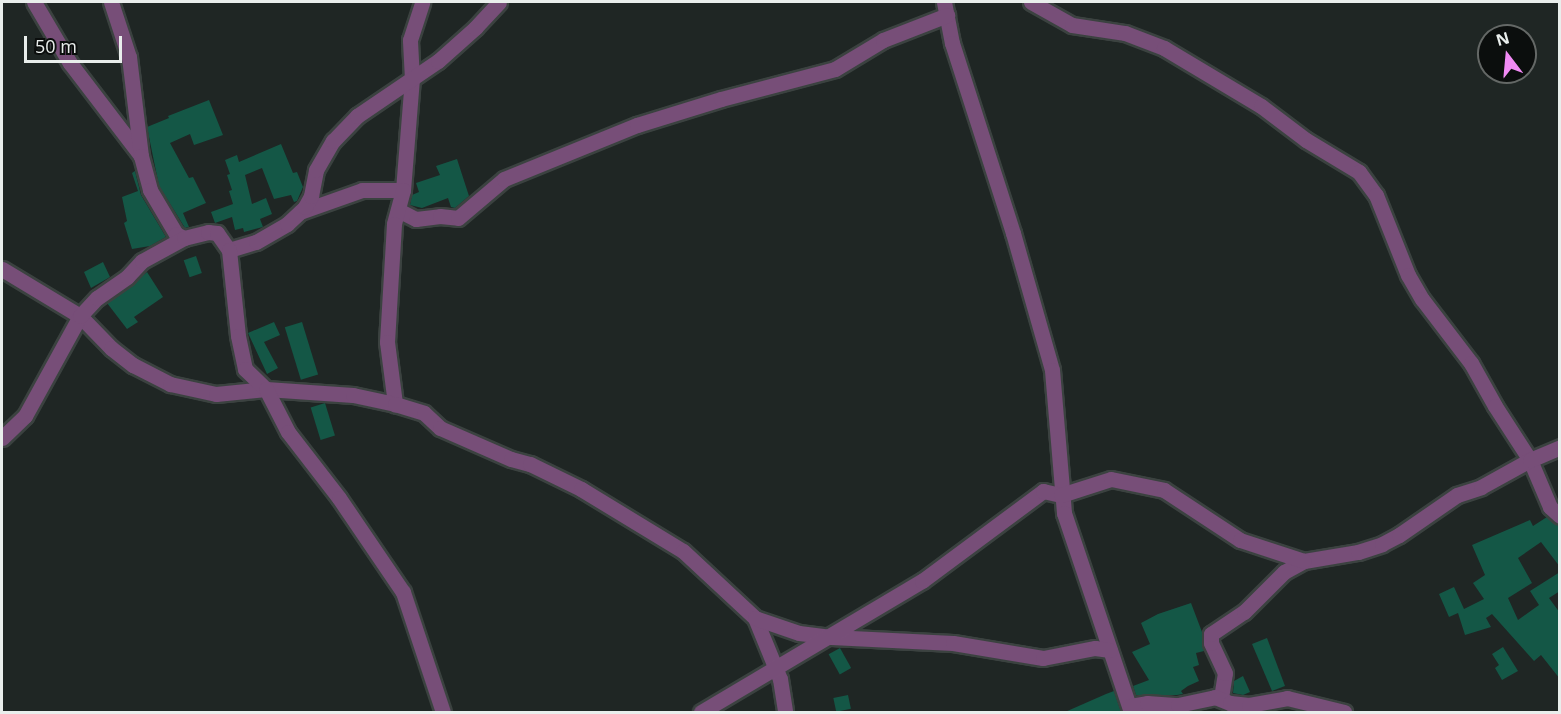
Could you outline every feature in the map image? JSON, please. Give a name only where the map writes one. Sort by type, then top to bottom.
[{"type":"street","points":[[34,2],[70,63],[141,156]]},
{"type":"street","points":[[111,2],[129,57],[141,156],[154,199],[176,234],[184,238]]},
{"type":"street","points":[[395,404],[387,342],[394,224],[403,190],[412,79],[410,40],[422,2]]},
{"type":"street","points":[[229,250],[271,236],[300,212],[311,196],[316,170],[333,141],[357,116],[412,79],[460,41],[500,2]]},
{"type":"street","points":[[1031,2],[1072,25],[1125,33],[1164,48],[1261,106],[1299,135],[1359,172],[1376,195],[1389,232],[1418,291],[1471,363],[1495,406],[1530,460],[1550,507],[1560,516]]},
{"type":"street","points":[[398,210],[416,219],[440,216],[458,218],[504,179],[637,125],[721,99],[835,69],[883,40],[945,8],[952,43],[1044,339],[1055,400],[1061,495],[1068,529],[1130,709],[1148,703],[1178,705],[1221,698],[1230,703],[1249,705],[1287,698],[1344,712]]},
{"type":"street","points":[[300,212],[363,190],[403,190]]},
{"type":"street","points":[[2,438],[25,416],[80,316],[142,261],[184,238],[208,232],[217,233],[229,250],[245,369],[266,389],[288,432],[339,498],[403,592],[443,712]]},
{"type":"street","points":[[2,269],[80,316],[111,348],[133,365],[170,384],[216,394],[266,389],[341,394],[395,404],[424,413],[440,428],[511,459],[530,464],[581,489],[690,556],[755,618],[776,668],[782,687],[785,712]]},
{"type":"street","points":[[1221,698],[1226,672],[1211,643],[1211,634],[1244,612],[1284,572],[1304,561],[1358,552],[1382,544],[1457,495],[1481,487],[1530,460],[1560,447]]},
{"type":"street","points":[[701,712],[831,638],[922,581],[1043,491],[1061,495],[1111,479],[1164,490],[1240,540],[1304,561]]},
{"type":"street","points":[[755,618],[798,633],[831,638],[953,643],[1042,658],[1095,648],[1110,650]]},
{"type":"building","points":[[209,100],[223,135],[194,145],[190,134],[170,143],[189,178],[193,177],[206,203],[183,213],[189,227],[185,228],[159,186],[147,127]]},
{"type":"building","points":[[281,144],[293,173],[297,172],[303,187],[297,201],[294,202],[291,195],[274,199],[262,168],[245,175],[252,204],[266,198],[272,214],[260,219],[263,227],[244,232],[243,228],[235,230],[232,217],[215,223],[211,212],[233,204],[229,191],[232,190],[227,175],[230,174],[225,160],[237,155],[239,162]]},
{"type":"building","points":[[457,159],[469,196],[455,208],[451,207],[448,198],[422,208],[410,205],[412,195],[419,192],[416,183],[440,175],[436,166]]},
{"type":"building","points":[[135,171],[141,195],[166,237],[150,246],[132,249],[124,223],[127,221],[122,197],[138,191],[132,173]]},
{"type":"building","points":[[196,256],[202,273],[190,277],[184,260]]},
{"type":"building","points":[[103,262],[110,277],[91,288],[84,272]]},
{"type":"building","points":[[147,272],[163,297],[134,317],[138,322],[127,329],[107,303]]},
{"type":"building","points":[[274,322],[280,335],[264,342],[278,368],[267,374],[248,333]]},
{"type":"building","points":[[302,322],[318,375],[301,380],[285,327]]},
{"type":"building","points":[[325,403],[335,436],[321,440],[311,407]]},
{"type":"building","points":[[1547,517],[1560,526],[1560,567],[1541,542],[1518,558],[1532,583],[1508,598],[1518,620],[1539,605],[1530,591],[1560,572],[1560,591],[1549,598],[1560,613],[1560,679],[1541,655],[1534,661],[1492,614],[1486,618],[1491,627],[1465,635],[1458,613],[1449,617],[1439,594],[1454,587],[1464,609],[1484,599],[1473,583],[1485,575],[1472,545],[1530,520],[1533,526]]},
{"type":"building","points":[[1191,603],[1202,632],[1204,651],[1196,653],[1199,665],[1193,667],[1199,681],[1181,691],[1183,694],[1136,695],[1133,686],[1149,680],[1132,652],[1150,644],[1141,623],[1158,614]]},
{"type":"building","points":[[1267,638],[1285,686],[1272,691],[1252,644]]},
{"type":"building","points":[[1503,647],[1518,671],[1502,680],[1495,668],[1499,665],[1492,654]]},
{"type":"building","points":[[840,648],[851,668],[840,674],[829,654]]},
{"type":"building","points":[[1243,676],[1250,692],[1243,695],[1233,693],[1234,681]]},
{"type":"building","points":[[1114,691],[1121,712],[1065,712],[1106,694]]},
{"type":"building","points":[[848,695],[851,709],[836,712],[833,698]]}]
